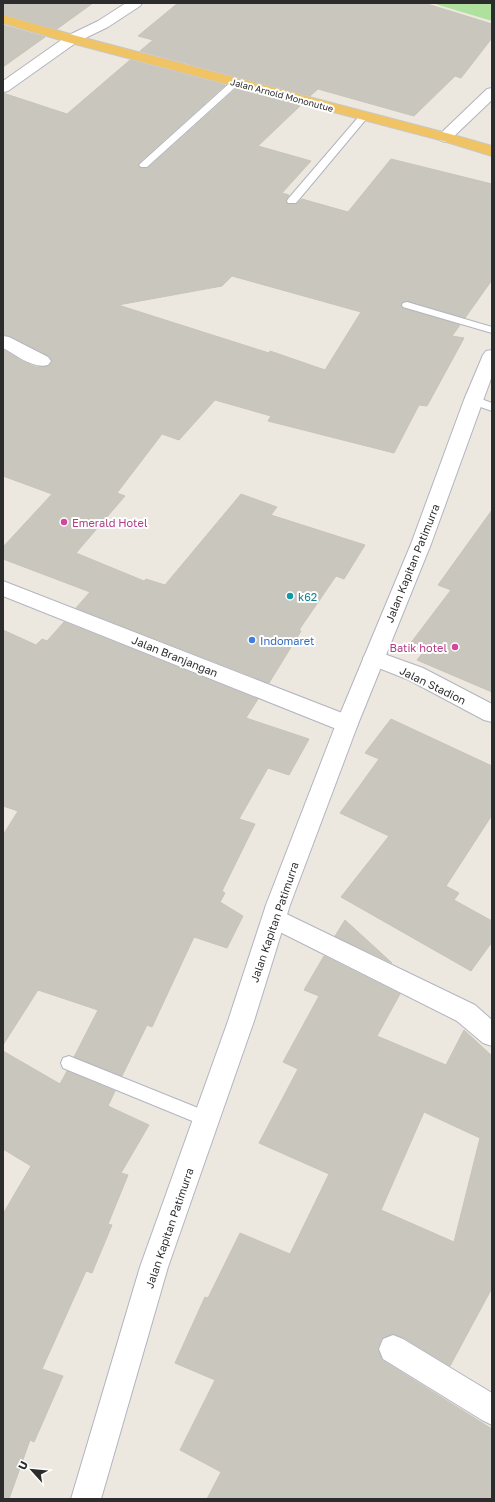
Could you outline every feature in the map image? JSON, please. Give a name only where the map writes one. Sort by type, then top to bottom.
[{"type":"highway","name":"Jalan Arnold Mononutue","points":[[3,19],[72,39],[445,137],[492,151]]},
{"type":"street","points":[[3,88],[72,39],[103,24],[134,3]]},
{"type":"street","points":[[445,137],[492,92]]},
{"type":"street","points":[[3,341],[42,361]]},
{"type":"street","name":"Jalan Kapitan Patimurra","points":[[86,1499],[154,1267],[241,1021],[274,918],[346,724],[421,544],[483,403],[491,358]]},
{"type":"street","name":"Jalan Branjangan","points":[[3,588],[346,724]]},
{"type":"street","name":"Jalan Stadion","points":[[373,658],[416,674],[492,714]]},
{"type":"street","points":[[274,918],[466,1013],[492,1035]]},
{"type":"street","points":[[393,1349],[492,1410]]},
{"type":"lane","points":[[144,165],[236,82]]},
{"type":"lane","points":[[292,201],[364,116]]},
{"type":"lane","points":[[407,305],[492,330]]},
{"type":"lane","points":[[69,1063],[207,1119]]},
{"type":"green space","points":[[432,3],[492,3],[492,21]]},
{"type":"building","points":[[3,3],[93,3],[57,29],[3,14]]},
{"type":"building","points":[[178,3],[424,3],[492,24],[492,38],[461,78],[455,76],[414,116],[318,89],[310,96],[140,51],[153,40],[138,36]]},
{"type":"building","points":[[3,25],[45,37],[3,67]]},
{"type":"building","points":[[130,60],[225,85],[140,162],[138,165],[141,168],[148,168],[237,88],[301,105],[258,146],[311,161],[282,193],[289,195],[286,200],[288,204],[296,204],[302,199],[348,212],[391,159],[492,184],[492,280],[465,318],[407,301],[401,304],[403,308],[460,325],[452,336],[464,338],[427,406],[419,405],[394,453],[268,421],[271,416],[215,400],[179,440],[162,434],[117,493],[125,496],[76,553],[144,581],[146,579],[165,585],[241,494],[277,507],[271,515],[365,545],[344,579],[336,576],[299,630],[301,631],[269,683],[76,608],[90,592],[3,559],[3,547],[52,494],[3,476],[3,350],[36,367],[48,366],[52,361],[49,356],[10,336],[3,335],[3,93],[67,114]],"holes":[[[232,276],[361,312],[325,370],[270,351],[269,353],[118,305],[222,286]]]},
{"type":"building","name":"Batik hotel","points":[[492,510],[492,692],[417,660],[425,650],[410,644],[451,590],[438,585]]},
{"type":"building","points":[[64,622],[258,699],[246,718],[309,739],[289,775],[268,768],[239,819],[255,824],[222,891],[225,893],[220,902],[243,916],[227,948],[194,937],[152,1027],[147,1025],[122,1076],[74,1057],[98,1010],[38,990],[3,1045],[3,835],[18,811],[3,806],[3,630],[36,645],[42,639],[47,641]]},
{"type":"building","points":[[391,719],[492,766],[492,815],[446,886],[459,893],[454,900],[492,921],[492,942],[471,971],[341,897],[389,836],[340,813],[379,759],[365,753]]},
{"type":"building","points":[[345,920],[392,963],[335,936]]},
{"type":"building","points":[[324,956],[400,994],[377,1036],[446,1065],[464,1030],[492,1056],[492,1288],[450,1366],[404,1338],[394,1334],[382,1338],[378,1348],[382,1360],[492,1429],[492,1499],[207,1499],[221,1472],[180,1450],[215,1380],[175,1363],[205,1297],[208,1298],[240,1233],[290,1254],[329,1174],[259,1143],[298,1069],[283,1062],[319,996],[304,990]],"holes":[[[424,1112],[480,1138],[454,1242],[381,1210]]]},
{"type":"building","points":[[3,1051],[60,1084],[67,1071],[115,1091],[108,1106],[149,1125],[121,1173],[128,1175],[108,1224],[112,1225],[92,1273],[86,1271],[42,1369],[63,1376],[34,1442],[30,1440],[9,1499],[3,1499],[3,1214],[31,1166],[3,1149]]},
{"type":"place","name":"Emerald Hotel","points":[[64,522]]},
{"type":"place","name":"k62","points":[[290,596]]},
{"type":"place","name":"Indomaret","points":[[252,640]]},
{"type":"place","name":"Batik hotel","points":[[455,647]]}]
